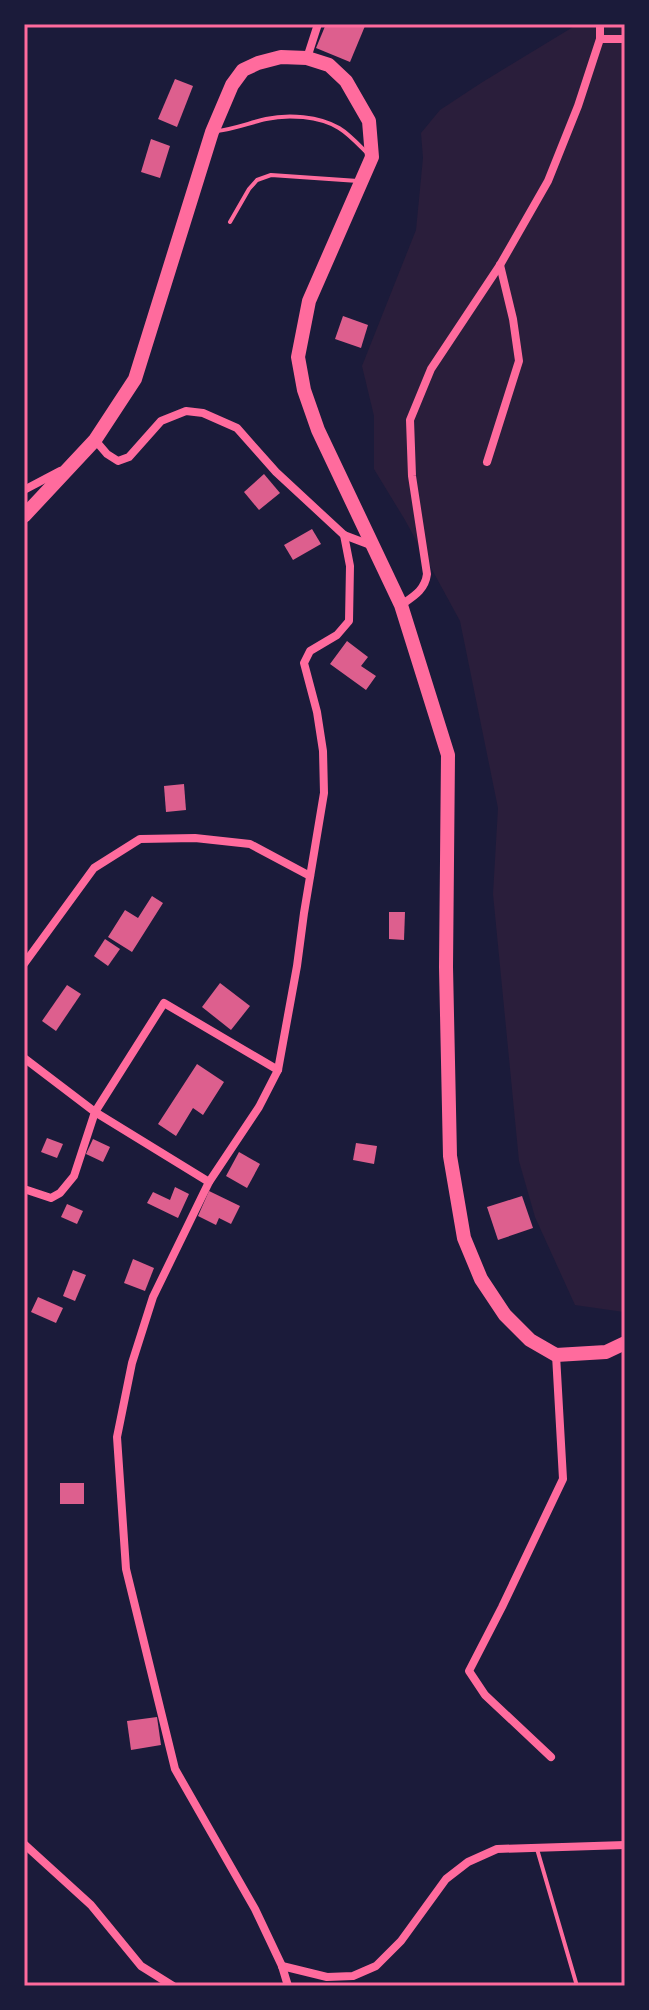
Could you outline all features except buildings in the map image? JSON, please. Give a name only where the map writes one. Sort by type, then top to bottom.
[{"type":"highway","points":[[24,516],[95,440],[135,379],[212,132],[232,85],[243,70],[281,57],[307,58],[329,65],[346,81],[369,121],[372,157],[309,301],[298,357],[304,390],[318,430],[401,605],[448,755],[446,967],[450,1156],[464,1238],[481,1279],[505,1315],[530,1340],[556,1355],[606,1352],[625,1343]]},
{"type":"street","points":[[307,58],[318,24]]},
{"type":"street","points":[[401,605],[421,591],[427,574],[412,476],[410,420],[431,369],[500,265],[548,181],[578,106],[600,39],[600,24]]},
{"type":"street","points":[[600,39],[625,39]]},
{"type":"street","points":[[487,462],[519,361],[500,265]]},
{"type":"street","points":[[95,440],[118,461],[129,457],[161,421],[186,411],[220,419],[237,428],[276,472],[344,535],[374,546]]},
{"type":"street","points":[[24,490],[68,467]]},
{"type":"street","points":[[288,1986],[255,1909],[175,1769],[126,1569],[117,1437],[132,1363],[153,1297],[209,1182],[259,1107],[278,1070],[324,793],[323,751],[317,712],[304,663],[310,651],[337,635],[349,621],[350,566],[344,535]]},
{"type":"street","points":[[24,964],[94,868],[140,839],[195,838],[250,844],[310,876]]},
{"type":"street","points":[[24,1189],[51,1198],[60,1193],[74,1176],[95,1112],[164,1003],[278,1070]]},
{"type":"street","points":[[24,1058],[95,1112],[209,1182]]},
{"type":"street","points":[[551,1757],[485,1695],[469,1671],[563,1479],[556,1355]]},
{"type":"street","points":[[24,1844],[91,1905],[141,1966],[173,1986]]},
{"type":"street","points":[[282,1966],[327,1977],[353,1976],[376,1966],[401,1941],[446,1879],[468,1862],[497,1849],[625,1845]]},
{"type":"lane","points":[[212,132],[291,116],[339,128],[372,157]]},
{"type":"lane","points":[[230,222],[249,189],[257,180],[271,175],[361,181]]},
{"type":"lane","points":[[537,1849],[577,1986]]},
{"type":"shaded area","points":[[578,24],[625,24],[624,1312],[575,1305],[535,1217],[519,1161],[493,894],[498,808],[460,621],[374,469],[374,416],[362,366],[416,230],[423,158],[421,133],[440,110]]}]
